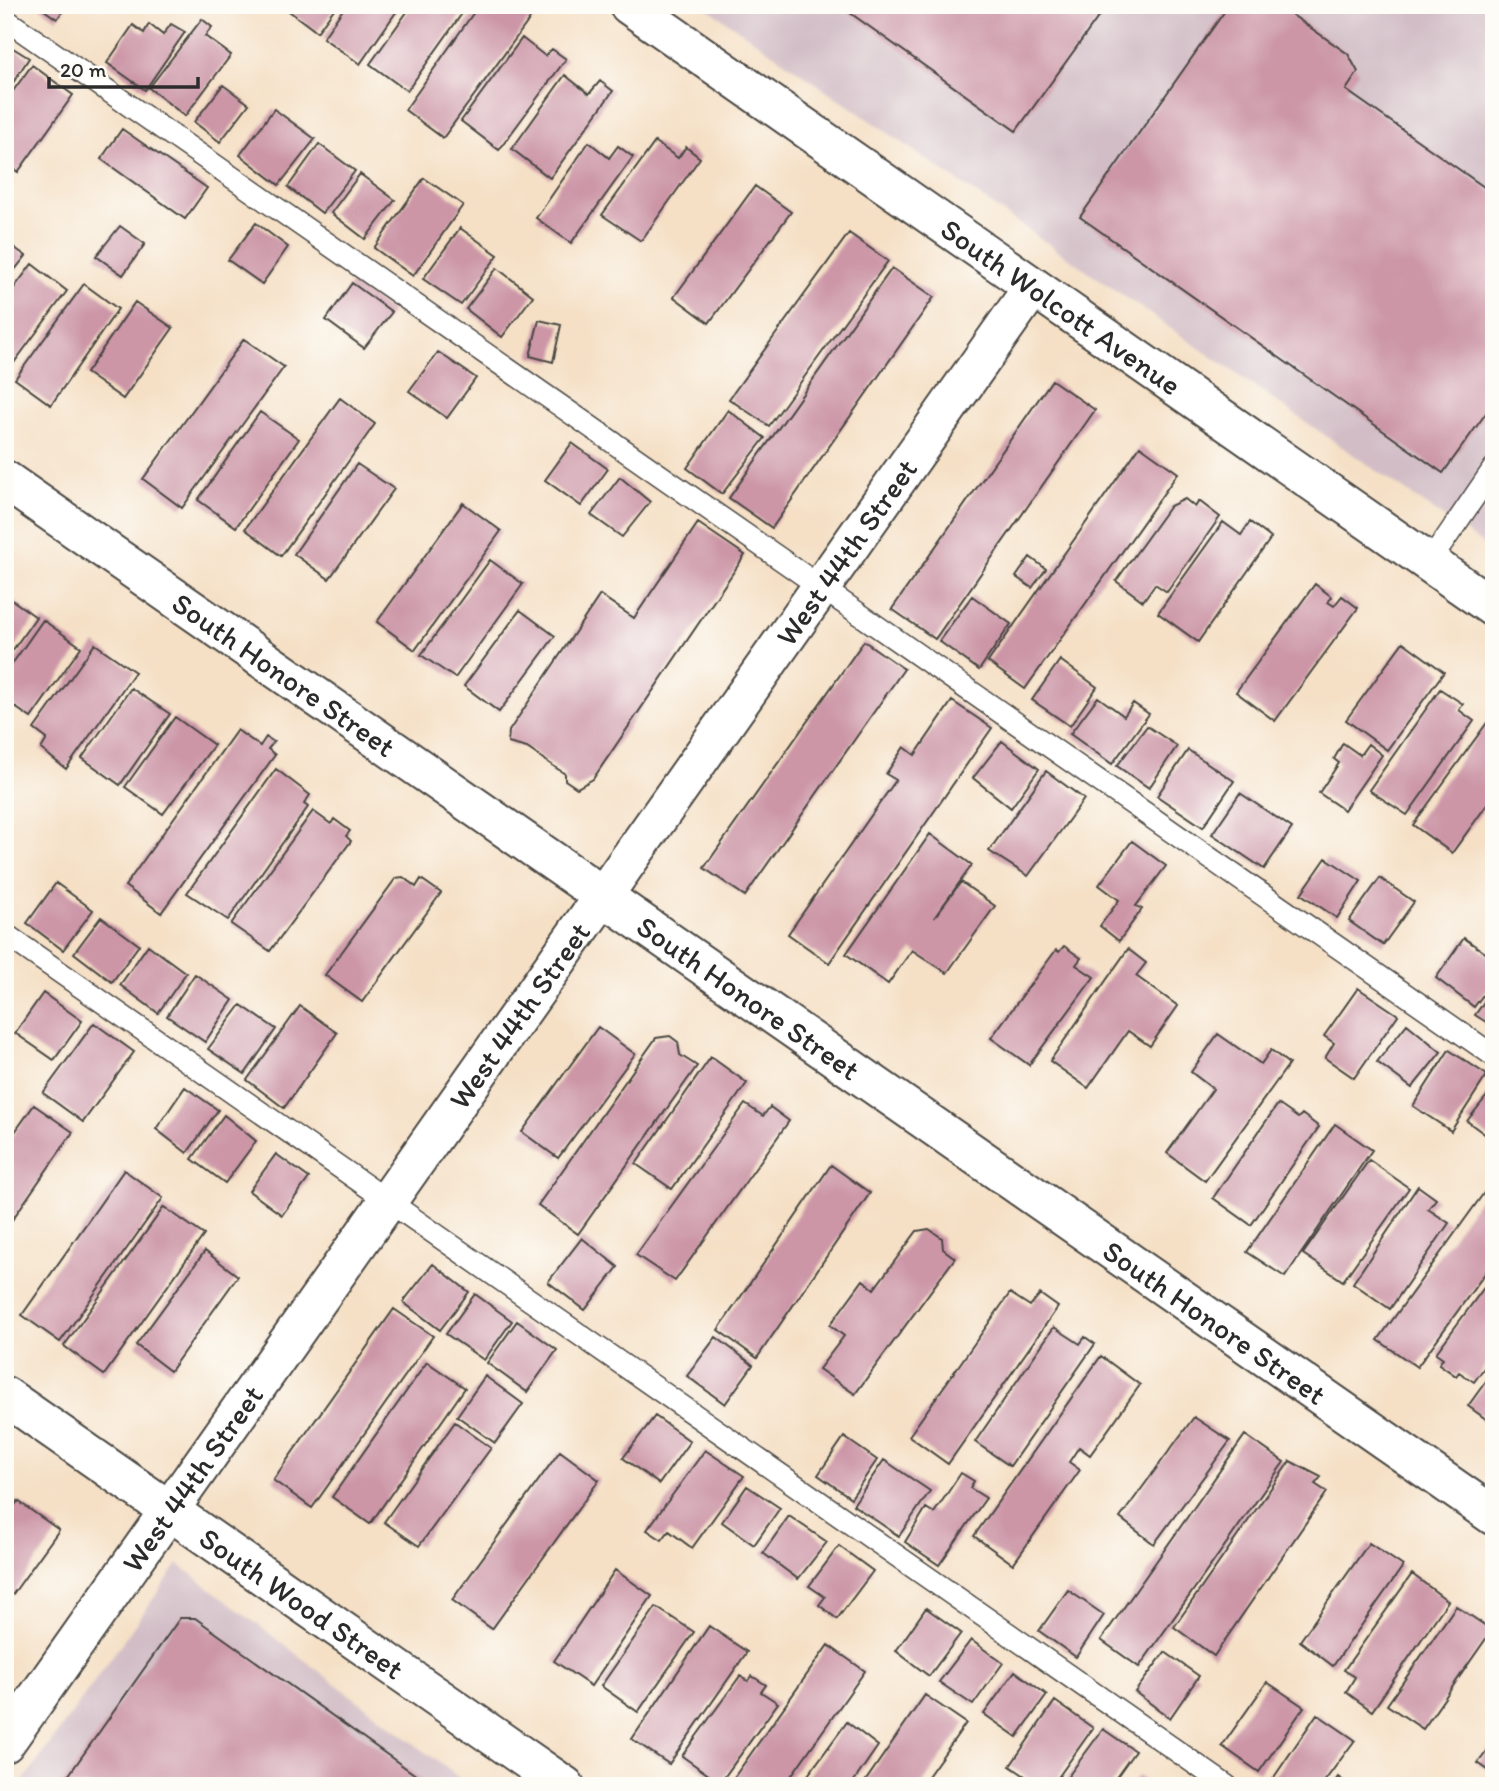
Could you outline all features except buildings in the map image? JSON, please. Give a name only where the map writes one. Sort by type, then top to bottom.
[{"type":"street","name":"South Wolcott Avenue","points":[[652,12],[1033,287],[1494,608]]},
{"type":"street","name":"West 44th Street","points":[[5,1743],[1033,287]]},
{"type":"street","name":"South Honore Street","points":[[5,480],[1494,1516]]},
{"type":"street","name":"South Wood Street","points":[[5,1395],[565,1786]]},
{"type":"lane","points":[[5,19],[1494,1056]]},
{"type":"lane","points":[[1429,563],[1494,468]]},
{"type":"lane","points":[[5,934],[1227,1786]]},
{"type":"shaded area","points":[[703,5],[1494,5],[1494,552]]},
{"type":"shaded area","points":[[178,1564],[462,1780],[458,1786],[20,1786]]}]
